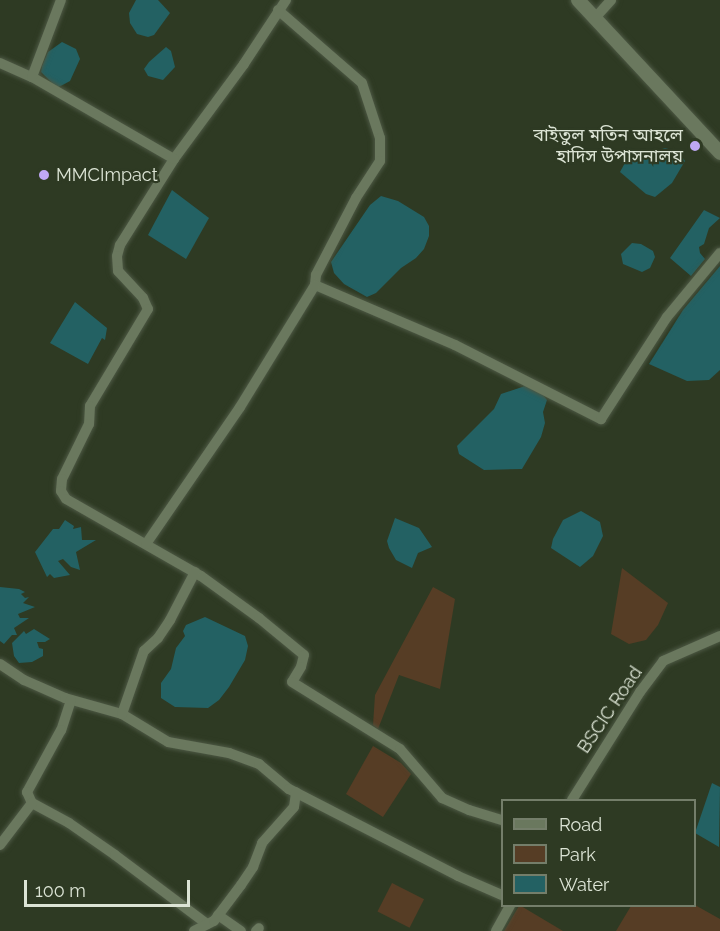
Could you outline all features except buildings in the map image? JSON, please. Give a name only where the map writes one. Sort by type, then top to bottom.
[{"type":"street","points":[[32,77],[61,0]]},
{"type":"street","points":[[286,0],[244,64],[174,159],[120,245],[117,256],[118,271],[143,298],[148,309],[90,406],[89,424],[62,479],[61,491],[66,499],[195,572],[237,600],[304,655],[301,667],[292,682],[400,749],[442,798],[469,810],[501,820]]},
{"type":"street","points":[[578,0],[720,153]]},
{"type":"street","points":[[595,18],[611,0]]},
{"type":"street","points":[[146,544],[240,407],[315,285],[316,275],[356,198],[380,161],[380,138],[362,83],[278,10]]},
{"type":"street","points":[[0,63],[32,77],[174,159]]},
{"type":"street","points":[[315,285],[455,345],[601,419],[667,317],[720,253]]},
{"type":"street","points":[[122,714],[144,651],[158,638],[170,620],[195,572]]},
{"type":"street","name":"BSCIC Road","points":[[573,799],[640,692],[663,661],[720,636]]},
{"type":"street","points":[[0,664],[24,680],[71,700],[122,714],[168,742],[229,753],[259,764],[296,792],[458,876],[501,895]]},
{"type":"street","points":[[71,700],[61,730],[27,792],[32,803],[116,855],[207,924]]},
{"type":"street","points":[[194,931],[218,915],[253,867],[262,843],[294,807],[296,792]]},
{"type":"street","points":[[0,845],[32,803]]},
{"type":"street","points":[[496,931],[509,907]]},
{"type":"street","points":[[218,915],[241,931]]},
{"type":"green space","points":[[622,568],[668,603],[658,625],[646,640],[629,644],[611,634]]},
{"type":"green space","points":[[433,587],[455,599],[440,689],[399,675],[378,729],[373,725],[375,695]]},
{"type":"green space","points":[[373,746],[401,763],[411,774],[383,817],[346,794]]},
{"type":"green space","points":[[392,883],[424,899],[410,928],[377,912]]},
{"type":"green space","points":[[696,906],[720,919],[720,931],[616,931],[630,907]]},
{"type":"green space","points":[[518,907],[523,907],[563,931],[504,931]]},
{"type":"water","points":[[136,0],[158,0],[170,13],[154,35],[148,37],[137,34],[130,23],[129,13]]},
{"type":"water","points":[[62,42],[76,49],[80,59],[70,81],[57,88],[41,72],[48,52]]},
{"type":"water","points":[[166,47],[171,51],[175,67],[163,80],[148,76],[144,69]]},
{"type":"water","points":[[665,148],[679,152],[685,161],[672,183],[655,197],[646,194],[620,172],[626,161]]},
{"type":"water","points":[[172,190],[209,218],[186,259],[148,235]]},
{"type":"water","points":[[381,196],[398,201],[424,217],[429,226],[429,236],[424,249],[416,258],[401,268],[376,293],[367,297],[344,284],[334,273],[331,262],[370,205]]},
{"type":"water","points":[[704,210],[720,218],[709,228],[704,244],[699,247],[705,259],[691,276],[670,258]]},
{"type":"water","points":[[632,243],[641,244],[653,251],[655,257],[650,268],[642,272],[623,264],[621,254]]},
{"type":"water","points":[[720,266],[720,370],[709,380],[687,381],[649,364],[683,310]]},
{"type":"water","points":[[75,302],[107,328],[105,340],[102,338],[88,364],[50,343]]},
{"type":"water","points":[[525,386],[543,395],[547,400],[543,412],[545,423],[541,437],[522,469],[484,470],[459,454],[457,446],[494,409],[501,394]]},
{"type":"water","points":[[581,511],[600,522],[603,536],[593,556],[580,567],[551,548],[563,520]]},
{"type":"water","points":[[395,518],[419,528],[432,547],[418,553],[412,568],[396,560],[389,548],[387,541]]},
{"type":"water","points":[[65,520],[74,526],[73,529],[81,527],[82,540],[96,540],[76,552],[80,570],[71,567],[63,559],[58,561],[70,575],[54,578],[50,574],[47,577],[35,552],[53,529],[59,529]]},
{"type":"water","points":[[0,587],[25,592],[21,594],[25,598],[29,597],[23,603],[35,607],[18,614],[20,618],[29,618],[14,628],[17,635],[12,635],[4,644],[0,641]]},
{"type":"water","points":[[205,617],[245,636],[248,646],[245,660],[219,700],[208,708],[175,707],[161,698],[161,683],[171,669],[176,648],[185,636],[183,631],[186,625]]},
{"type":"water","points":[[34,629],[50,639],[37,642],[39,648],[43,649],[43,656],[32,662],[19,663],[14,656],[12,643],[24,631],[26,634]]},
{"type":"water","points":[[712,783],[720,787],[719,847],[696,834]]},
{"type":"place","name":"বাইতুল মতিন আহলে হাদিস উপাসনালয়","points":[[695,146]]},
{"type":"place","name":"MMCImpact","points":[[44,175]]}]
